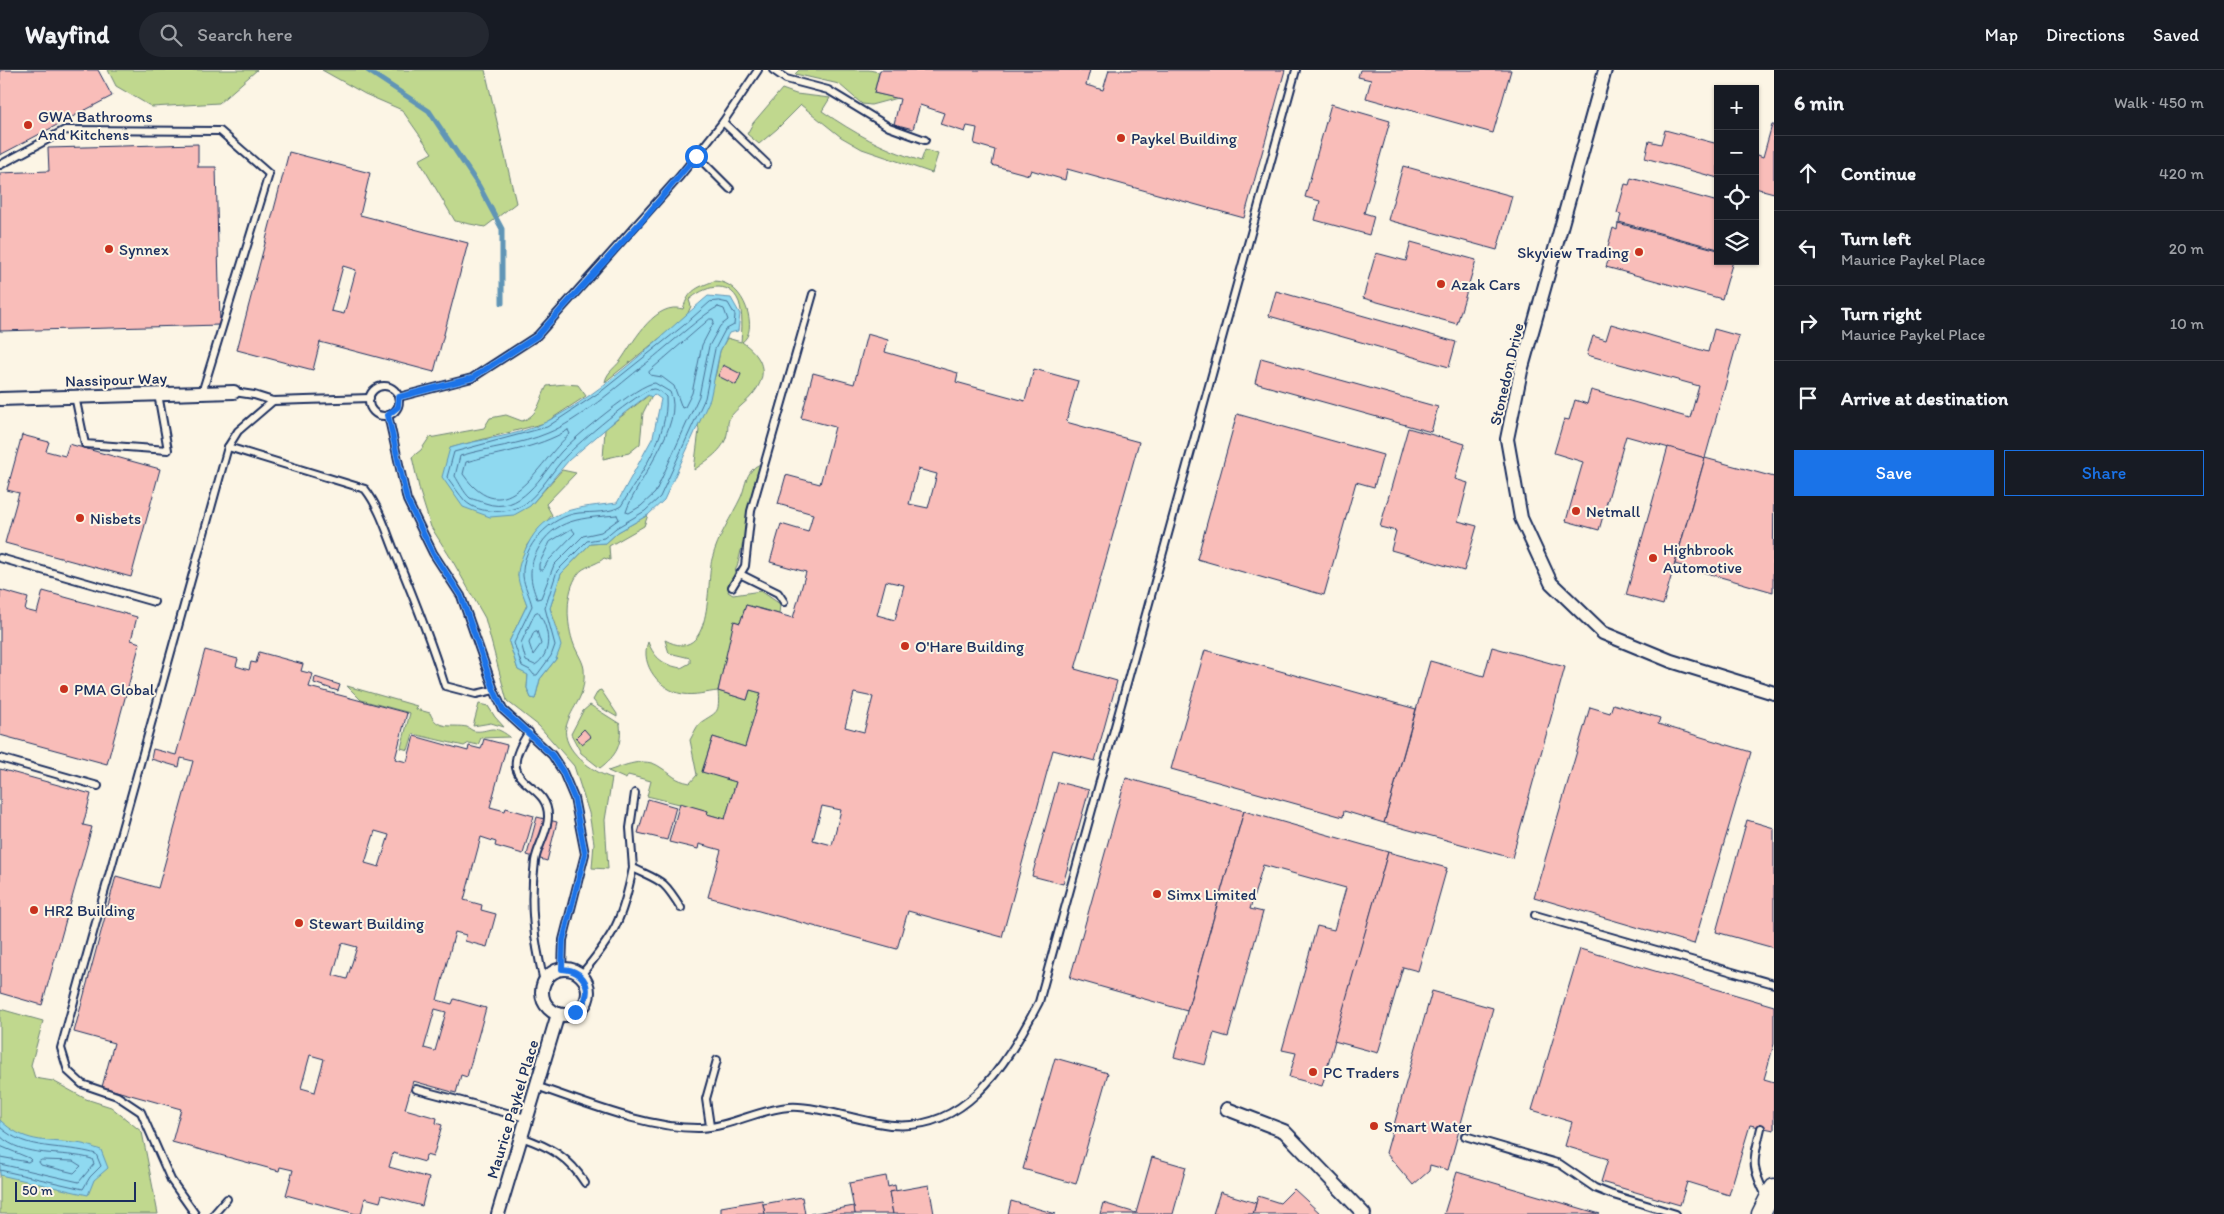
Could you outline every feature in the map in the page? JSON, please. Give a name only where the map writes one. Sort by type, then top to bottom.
[{"type":"street","name":"Stonedon Drive","points":[[1605,70],[1521,371],[1507,439],[1521,518],[1551,582],[1603,633],[1671,661],[1774,693]]},
{"type":"street","name":"Nassipour Way","points":[[0,399],[234,392]]},
{"type":"street","points":[[562,969],[581,975],[588,991],[587,1000],[575,1012],[558,1014],[546,1004],[542,990],[544,982],[555,972],[562,969]]},
{"type":"street","name":"Maurice Paykel Place","points":[[498,1214],[558,1014]]},
{"type":"street","points":[[1227,1109],[1284,1131],[1364,1214]]},
{"type":"lane","points":[[399,397],[472,378],[537,336],[646,216],[696,156],[723,122],[758,70]]},
{"type":"lane","points":[[773,70],[786,79],[828,90],[889,128],[925,140]]},
{"type":"lane","points":[[536,1086],[664,1124],[702,1128],[790,1106],[898,1127],[924,1125],[959,1109],[981,1092],[1020,1040],[1038,1002],[1296,70]]},
{"type":"lane","points":[[723,122],[767,164]]},
{"type":"lane","points":[[0,165],[65,130],[220,130],[269,174],[202,393]]},
{"type":"lane","points":[[696,156],[730,189]]},
{"type":"lane","points":[[732,587],[745,566],[752,512],[813,294]]},
{"type":"lane","points":[[382,386],[391,388],[399,397],[398,407],[388,415],[374,412],[370,404],[370,398],[374,391],[382,386]]},
{"type":"lane","points":[[234,392],[273,400],[370,398]]},
{"type":"lane","points":[[75,396],[84,444],[168,450],[158,394]]},
{"type":"lane","points":[[195,1214],[170,1180],[141,1112],[117,1096],[82,1084],[68,1071],[61,1048],[228,447],[238,430],[273,400]]},
{"type":"lane","points":[[388,415],[407,500],[433,553],[461,596],[494,690],[503,710],[552,755],[563,772],[574,798],[585,854],[563,940],[562,969]]},
{"type":"lane","points":[[228,447],[365,488],[375,503],[429,635],[446,686],[476,694],[494,690]]},
{"type":"lane","points":[[0,558],[154,602]]},
{"type":"lane","points":[[740,574],[778,593],[784,602]]},
{"type":"lane","points":[[529,732],[516,754],[515,764],[517,773],[542,799],[548,817],[536,858],[531,899],[537,953],[544,982]]},
{"type":"lane","points":[[0,758],[98,786]]},
{"type":"lane","points":[[581,975],[610,939],[626,904],[633,868],[630,828],[635,793]]},
{"type":"lane","points":[[633,868],[659,879],[668,888],[681,908]]},
{"type":"lane","points":[[1535,915],[1774,984]]},
{"type":"lane","points":[[710,1126],[706,1099],[717,1060]]},
{"type":"lane","points":[[416,1089],[526,1118]]},
{"type":"lane","points":[[1761,1128],[1754,1161],[1754,1172],[1768,1201]]},
{"type":"lane","points":[[1465,1136],[1560,1164],[1595,1188],[1676,1214]]},
{"type":"lane","points":[[521,1137],[565,1158],[575,1167],[585,1183]]},
{"type":"lane","points":[[214,1214],[227,1199]]},
{"type":"green space","points":[[108,70],[257,70],[219,103],[152,107],[116,86]]},
{"type":"green space","points":[[322,70],[485,70],[516,203],[485,227],[455,221],[419,160],[432,153],[402,110],[365,94]]},
{"type":"green space","points":[[799,70],[869,70],[879,72],[874,93],[897,98],[871,105],[862,104],[839,84],[795,74]]},
{"type":"green space","points":[[782,89],[796,94],[830,98],[822,111],[858,134],[893,151],[921,161],[925,150],[938,154],[932,173],[862,149],[841,137],[801,105],[759,144],[747,134],[753,123]]},
{"type":"green space","points":[[714,281],[725,283],[734,289],[741,298],[749,318],[747,337],[742,342],[759,359],[762,372],[761,379],[753,394],[729,418],[727,434],[719,450],[694,470],[698,426],[716,373],[720,351],[727,338],[741,342],[741,311],[735,294],[722,287],[716,287],[701,291],[695,295],[689,300],[691,306],[680,322],[605,382],[608,375],[647,323],[664,311],[673,308],[683,309],[694,290]]},
{"type":"green space","points":[[578,385],[586,396],[545,423],[450,448],[530,506],[562,470],[576,473],[546,504],[552,515],[527,545],[518,576],[527,605],[509,642],[518,670],[528,674],[527,688],[531,698],[535,699],[540,679],[556,659],[559,634],[550,608],[561,574],[590,544],[606,543],[618,532],[648,515],[644,526],[609,546],[610,560],[604,558],[580,571],[574,581],[569,599],[569,628],[584,669],[584,679],[581,695],[566,727],[566,736],[569,744],[580,759],[588,766],[612,778],[605,820],[608,869],[592,868],[594,843],[589,813],[574,766],[539,726],[507,701],[485,618],[431,527],[412,457],[421,450],[429,438],[484,428],[490,418],[506,415],[522,421],[532,415],[538,407],[547,386]]},
{"type":"green space","points":[[649,395],[651,397],[643,413],[640,444],[629,453],[603,459],[605,429]]},
{"type":"green space","points":[[762,463],[738,563],[728,592],[733,595],[761,591],[780,604],[779,614],[746,605],[740,623],[735,621],[718,691],[683,694],[667,688],[654,676],[649,668],[646,651],[648,642],[657,657],[665,663],[681,668],[690,663],[690,658],[669,653],[665,640],[681,645],[692,642],[700,632],[705,618],[712,559],[721,535],[741,497],[748,475]]},
{"type":"green space","points":[[347,686],[417,706],[416,709],[430,713],[433,719],[441,725],[467,727],[474,731],[494,729],[510,737],[481,738],[478,745],[469,743],[464,746],[413,734],[408,750],[401,748],[410,713],[361,700]]},
{"type":"green space","points":[[601,690],[617,714],[617,717],[598,706],[593,700],[598,691]]},
{"type":"green space","points":[[750,690],[761,693],[745,747],[713,737],[702,771],[736,782],[725,819],[707,814],[708,811],[647,796],[651,781],[628,775],[626,779],[608,771],[634,763],[648,762],[660,767],[677,779],[690,783],[697,775],[690,740],[700,723],[718,709],[718,691],[747,700]]},
{"type":"green space","points":[[479,704],[488,706],[504,727],[491,723],[473,726]]},
{"type":"green space","points":[[590,705],[620,724],[620,738],[617,749],[611,759],[600,768],[581,753],[571,734],[583,711]]},
{"type":"green space","points":[[0,1009],[43,1021],[31,1065],[35,1078],[53,1081],[86,1099],[111,1107],[142,1132],[158,1214],[0,1214]]},
{"type":"water","points":[[708,296],[731,298],[740,314],[738,331],[729,333],[720,351],[710,399],[664,500],[648,515],[618,532],[606,543],[590,544],[561,574],[550,608],[561,646],[556,659],[540,679],[535,699],[531,698],[527,688],[528,675],[518,670],[509,642],[527,605],[518,575],[527,546],[535,533],[554,517],[565,512],[590,506],[617,503],[653,437],[661,399],[654,394],[651,397],[648,395],[623,414],[569,460],[530,506],[514,515],[490,517],[463,507],[442,477],[450,448],[523,431],[546,422],[568,410],[630,364]]},
{"type":"water","points":[[0,1120],[17,1133],[26,1137],[88,1145],[101,1150],[108,1168],[94,1180],[88,1195],[0,1175]]},
{"type":"building","name":"GWA Bathrooms And Kitchens","points":[[0,70],[98,70],[112,96],[0,155]]},
{"type":"building","name":"Paykel Building","points":[[880,70],[1090,70],[1086,85],[1103,90],[1109,70],[1285,70],[1244,218],[1067,169],[1065,180],[1031,170],[1029,175],[992,165],[995,150],[974,144],[977,128],[967,126],[965,132],[940,124],[944,113],[920,105],[913,129],[894,124],[900,99],[874,93]]},
{"type":"building","points":[[1360,70],[1511,70],[1493,133],[1366,98],[1371,80],[1358,77]]},
{"type":"building","points":[[1331,104],[1390,121],[1364,213],[1374,216],[1369,235],[1315,220],[1320,201],[1305,197]]},
{"type":"building","points":[[1772,125],[1774,125],[1774,193],[1759,189],[1759,156],[1763,157]]},
{"type":"building","points":[[1665,130],[1714,143],[1714,177],[1645,158],[1649,141],[1661,144]]},
{"type":"building","name":"Synnex","points":[[198,144],[198,167],[216,167],[220,325],[0,331],[0,173],[49,171],[48,148]]},
{"type":"building","points":[[289,152],[370,173],[360,215],[468,243],[434,372],[320,342],[313,370],[237,350]],"holes":[[[343,266],[356,270],[344,314],[331,311]]]},
{"type":"building","points":[[1403,166],[1512,196],[1497,250],[1388,220]]},
{"type":"building","points":[[1631,178],[1714,201],[1714,248],[1619,222],[1621,214],[1617,213],[1625,184],[1629,185]]},
{"type":"building","points":[[1618,223],[1714,249],[1714,265],[1732,265],[1722,299],[1606,267],[1609,258],[1605,257],[1613,228],[1617,230]]},
{"type":"building","points":[[1411,242],[1476,260],[1457,324],[1363,298],[1376,253],[1406,261]]},
{"type":"building","points":[[1276,291],[1456,342],[1449,367],[1269,316]]},
{"type":"building","points":[[1611,324],[1708,352],[1714,329],[1739,336],[1705,458],[1626,436],[1599,530],[1566,521],[1583,462],[1554,453],[1564,419],[1569,420],[1575,400],[1587,404],[1591,390],[1690,418],[1699,386],[1587,355],[1593,336],[1606,340]]},
{"type":"building","name":"O'Hare Building","points":[[867,334],[888,340],[885,352],[958,373],[956,382],[1025,401],[1034,369],[1078,381],[1066,422],[1139,442],[1075,669],[1117,681],[1095,761],[1053,750],[1002,937],[908,911],[897,949],[708,897],[721,850],[699,844],[698,849],[669,842],[680,803],[708,811],[707,814],[725,819],[736,782],[702,772],[713,737],[745,747],[761,693],[750,690],[747,700],[718,691],[734,621],[740,623],[746,605],[793,618],[806,572],[770,562],[781,524],[808,532],[813,514],[778,504],[786,475],[820,484],[835,427],[801,418],[813,373],[854,384]],"holes":[[[918,469],[937,474],[928,508],[909,504]],[[886,581],[904,585],[895,620],[877,615]],[[854,693],[873,697],[864,732],[845,727]],[[822,806],[841,810],[832,845],[813,840]]]},
{"type":"building","points":[[1261,358],[1438,407],[1431,432],[1255,383]]},
{"type":"building","points":[[723,365],[741,374],[736,385],[718,376]]},
{"type":"building","points":[[1237,414],[1383,455],[1374,487],[1356,482],[1324,595],[1197,559]]},
{"type":"building","points":[[1408,428],[1465,444],[1455,479],[1468,483],[1458,521],[1477,526],[1464,571],[1391,550],[1396,531],[1380,527]]},
{"type":"building","name":"Nisbets","points":[[22,435],[49,442],[46,451],[65,456],[69,444],[160,469],[131,577],[5,543],[19,493],[7,490]]},
{"type":"building","points":[[1668,447],[1705,458],[1663,605],[1626,595]]},
{"type":"building","points":[[1705,458],[1774,477],[1773,592],[1675,564]]},
{"type":"building","name":"PMA Global","points":[[0,590],[28,598],[25,610],[37,613],[43,591],[137,617],[131,640],[140,643],[107,764],[0,735]]},
{"type":"building","points":[[1492,647],[1565,667],[1512,858],[1384,823],[1430,661],[1484,676]]},
{"type":"building","name":"Stewart Building","points":[[205,650],[238,659],[236,666],[249,670],[251,662],[256,663],[259,652],[303,664],[301,671],[313,674],[309,687],[407,713],[395,759],[407,762],[414,736],[468,751],[469,746],[481,749],[484,739],[507,745],[490,807],[505,811],[506,808],[534,816],[523,854],[495,846],[496,842],[481,837],[464,900],[482,905],[481,910],[496,914],[487,947],[465,941],[466,935],[455,932],[437,1000],[452,1004],[454,999],[486,1008],[467,1077],[461,1075],[456,1093],[413,1081],[405,1109],[437,1118],[436,1123],[442,1125],[433,1157],[426,1155],[425,1162],[393,1153],[389,1167],[429,1178],[422,1206],[382,1195],[380,1202],[365,1198],[361,1214],[356,1214],[286,1195],[293,1170],[280,1167],[279,1171],[172,1142],[181,1109],[102,1087],[114,1043],[74,1032],[116,876],[158,888],[193,761],[181,758],[179,767],[151,759],[153,749],[176,755]],"holes":[[[375,831],[389,835],[379,867],[365,863]],[[342,943],[357,947],[347,979],[333,975]],[[435,1009],[446,1012],[435,1051],[424,1048]],[[310,1055],[324,1059],[315,1092],[301,1088]]]},
{"type":"building","points":[[1205,650],[1416,709],[1384,823],[1344,811],[1343,817],[1171,769]]},
{"type":"building","points":[[315,677],[340,685],[338,691],[314,683]]},
{"type":"building","points":[[1613,704],[1660,718],[1658,724],[1751,752],[1694,944],[1534,897],[1590,707],[1610,713]]},
{"type":"building","points":[[584,729],[591,737],[582,744],[576,737]]},
{"type":"building","name":"HR2 Building","points":[[0,769],[91,794],[83,825],[92,827],[42,1005],[0,993]]},
{"type":"building","name":"Simx Limited","points":[[1126,778],[1244,811],[1187,1011],[1070,978]]},
{"type":"building","points":[[1058,782],[1089,790],[1063,884],[1032,876]]},
{"type":"building","points":[[648,799],[676,807],[667,840],[638,833]]},
{"type":"building","points":[[1244,811],[1388,852],[1322,1086],[1289,1077],[1296,1053],[1282,1050],[1317,926],[1334,930],[1346,888],[1263,865],[1250,909],[1263,912],[1228,1037],[1214,1033],[1205,1065],[1174,1057]]},
{"type":"building","points":[[537,817],[557,822],[547,861],[527,855]]},
{"type":"building","points":[[1747,820],[1774,828],[1774,948],[1716,932]]},
{"type":"building","points":[[1388,852],[1447,868],[1418,971],[1403,967],[1378,1053],[1334,1041]]},
{"type":"building","points":[[1580,949],[1774,1006],[1774,1044],[1764,1079],[1774,1082],[1774,1130],[1750,1125],[1729,1195],[1687,1182],[1680,1205],[1601,1182],[1608,1159],[1565,1146],[1572,1122],[1532,1110]]},
{"type":"building","points":[[1432,991],[1493,1008],[1448,1170],[1430,1165],[1429,1171],[1413,1185],[1386,1153]]},
{"type":"building","points":[[1055,1058],[1108,1073],[1076,1184],[1023,1169]]},
{"type":"building","points":[[1152,1157],[1186,1167],[1173,1214],[1100,1214],[1103,1203],[1136,1213]]},
{"type":"building","points":[[1457,1172],[1600,1214],[1444,1214]]},
{"type":"building","points":[[886,1176],[888,1187],[895,1185],[896,1191],[889,1192],[893,1214],[855,1214],[849,1183]]},
{"type":"building","points":[[929,1185],[934,1214],[893,1214],[889,1192]]},
{"type":"building","points":[[1294,1189],[1321,1214],[1253,1214],[1258,1196],[1280,1203]]},
{"type":"building","points":[[1220,1192],[1256,1203],[1253,1214],[1213,1214]]},
{"type":"building","points":[[802,1197],[805,1214],[765,1214],[763,1204]]},
{"type":"building","points":[[762,1200],[765,1214],[721,1214],[721,1207]]},
{"type":"building","points":[[1011,1201],[1056,1214],[1008,1214]]},
{"type":"building","points":[[854,1206],[855,1214],[810,1214]]},
{"type":"waterway","points":[[367,70],[429,111],[479,186],[502,229],[502,303]]},
{"type":"place","name":"GWA Bathrooms And Kitchens","points":[[28,125]]},
{"type":"place","name":"Paykel Building","points":[[1121,138]]},
{"type":"place","name":"Synnex","points":[[109,249]]},
{"type":"place","name":"Skyview Trading","points":[[1639,252]]},
{"type":"place","name":"Azak Cars","points":[[1441,284]]},
{"type":"place","name":"Netmall","points":[[1576,511]]},
{"type":"place","name":"Nisbets","points":[[80,518]]},
{"type":"place","name":"Highbrook Automotive","points":[[1653,558]]},
{"type":"place","name":"O'Hare Building","points":[[905,646]]},
{"type":"place","name":"PMA Global","points":[[64,689]]},
{"type":"place","name":"Simx Limited","points":[[1157,894]]},
{"type":"place","name":"HR2 Building","points":[[34,910]]},
{"type":"place","name":"Stewart Building","points":[[299,923]]},
{"type":"place","name":"PC Traders","points":[[1313,1072]]},
{"type":"place","name":"Smart Water","points":[[1374,1126]]},
{"type":"route","points":[[575,1012],[587,1000],[588,991],[586,982],[581,975],[562,969],[563,940],[585,854],[574,798],[563,772],[552,755],[537,739],[503,710],[494,690],[461,596],[433,553],[407,500],[388,415],[396,411],[399,397],[472,378],[498,363],[537,336],[646,216],[696,156]]}]
